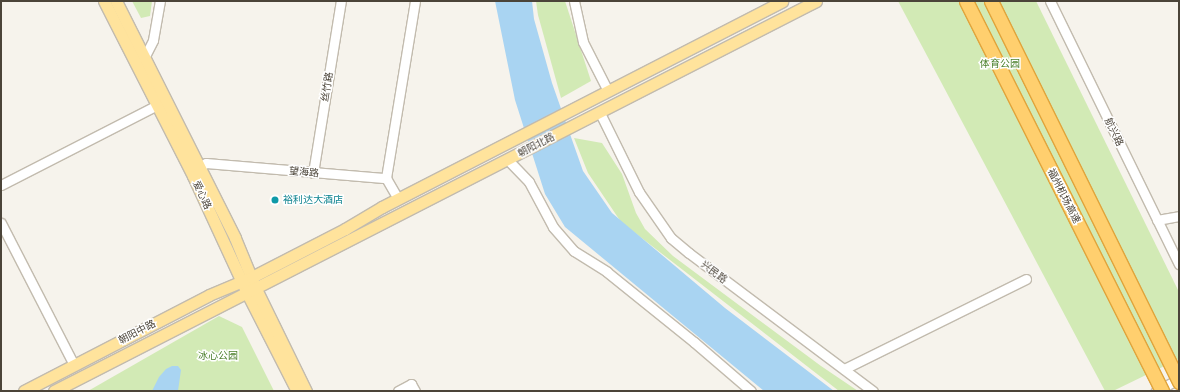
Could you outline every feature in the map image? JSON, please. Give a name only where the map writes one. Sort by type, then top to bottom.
[{"type":"highway","name":"福州机场高速","points":[[966,1],[1162,391]]},
{"type":"highway","name":"福州机场高速","points":[[991,1],[1179,380]]},
{"type":"main road","name":"爱心路","points":[[104,1],[193,176],[242,281],[252,291],[306,391]]},
{"type":"main road","name":"爱心路","points":[[116,1],[252,277],[252,291],[297,391]]},
{"type":"main road","name":"朝阳北路","points":[[252,277],[345,229],[398,199],[782,1]]},
{"type":"main road","name":"朝阳北路","points":[[252,291],[816,1]]},
{"type":"main road","name":"朝阳中路","points":[[24,391],[209,295],[252,277]]},
{"type":"main road","name":"朝阳中路","points":[[54,391],[162,334],[252,291]]},
{"type":"main road","points":[[104,350],[110,362]]},
{"type":"street","points":[[144,58],[153,40],[160,1]]},
{"type":"street","name":"丝竹路","points":[[313,173],[341,1]]},
{"type":"street","points":[[398,199],[386,178],[415,1]]},
{"type":"street","points":[[574,1],[583,42],[608,91]]},
{"type":"street","name":"航兴路","points":[[1050,1],[1179,264]]},
{"type":"street","points":[[1,185],[158,105]]},
{"type":"street","name":"兴民路","points":[[600,113],[638,192],[671,238],[874,391]]},
{"type":"street","points":[[508,160],[529,182],[553,227],[574,251],[607,272],[694,342],[751,391]]},
{"type":"street","name":"望海路","points":[[199,167],[206,163],[386,178]]},
{"type":"street","points":[[1157,220],[1179,216]]},
{"type":"street","points":[[1,223],[74,365]]},
{"type":"street","points":[[844,369],[1026,279]]},
{"type":"street","points":[[1156,391],[1179,380]]},
{"type":"street","points":[[398,391],[411,384],[415,391]]},
{"type":"green space","points":[[132,1],[152,1],[150,16],[141,18]]},
{"type":"green space","points":[[536,1],[565,1],[591,81],[561,98],[538,15]]},
{"type":"green space","name":"体育公园","points":[[898,1],[1036,1],[1179,292],[1179,359],[1113,391],[1105,391]]},
{"type":"green space","points":[[574,138],[602,143],[622,174],[636,213],[645,229],[673,256],[821,366],[858,391],[839,391],[621,222],[588,173]]},
{"type":"green space","name":"冰心公园","points":[[219,316],[242,327],[274,391],[88,391]]},
{"type":"water","points":[[495,1],[532,1],[534,19],[552,83],[583,171],[612,213],[725,308],[834,391],[764,391],[565,227],[545,194],[515,100]]},
{"type":"water","points":[[172,366],[178,366],[181,370],[178,391],[152,391],[159,377],[166,369]]},
{"type":"place","name":"裕利达大酒店","points":[[275,200]]}]
